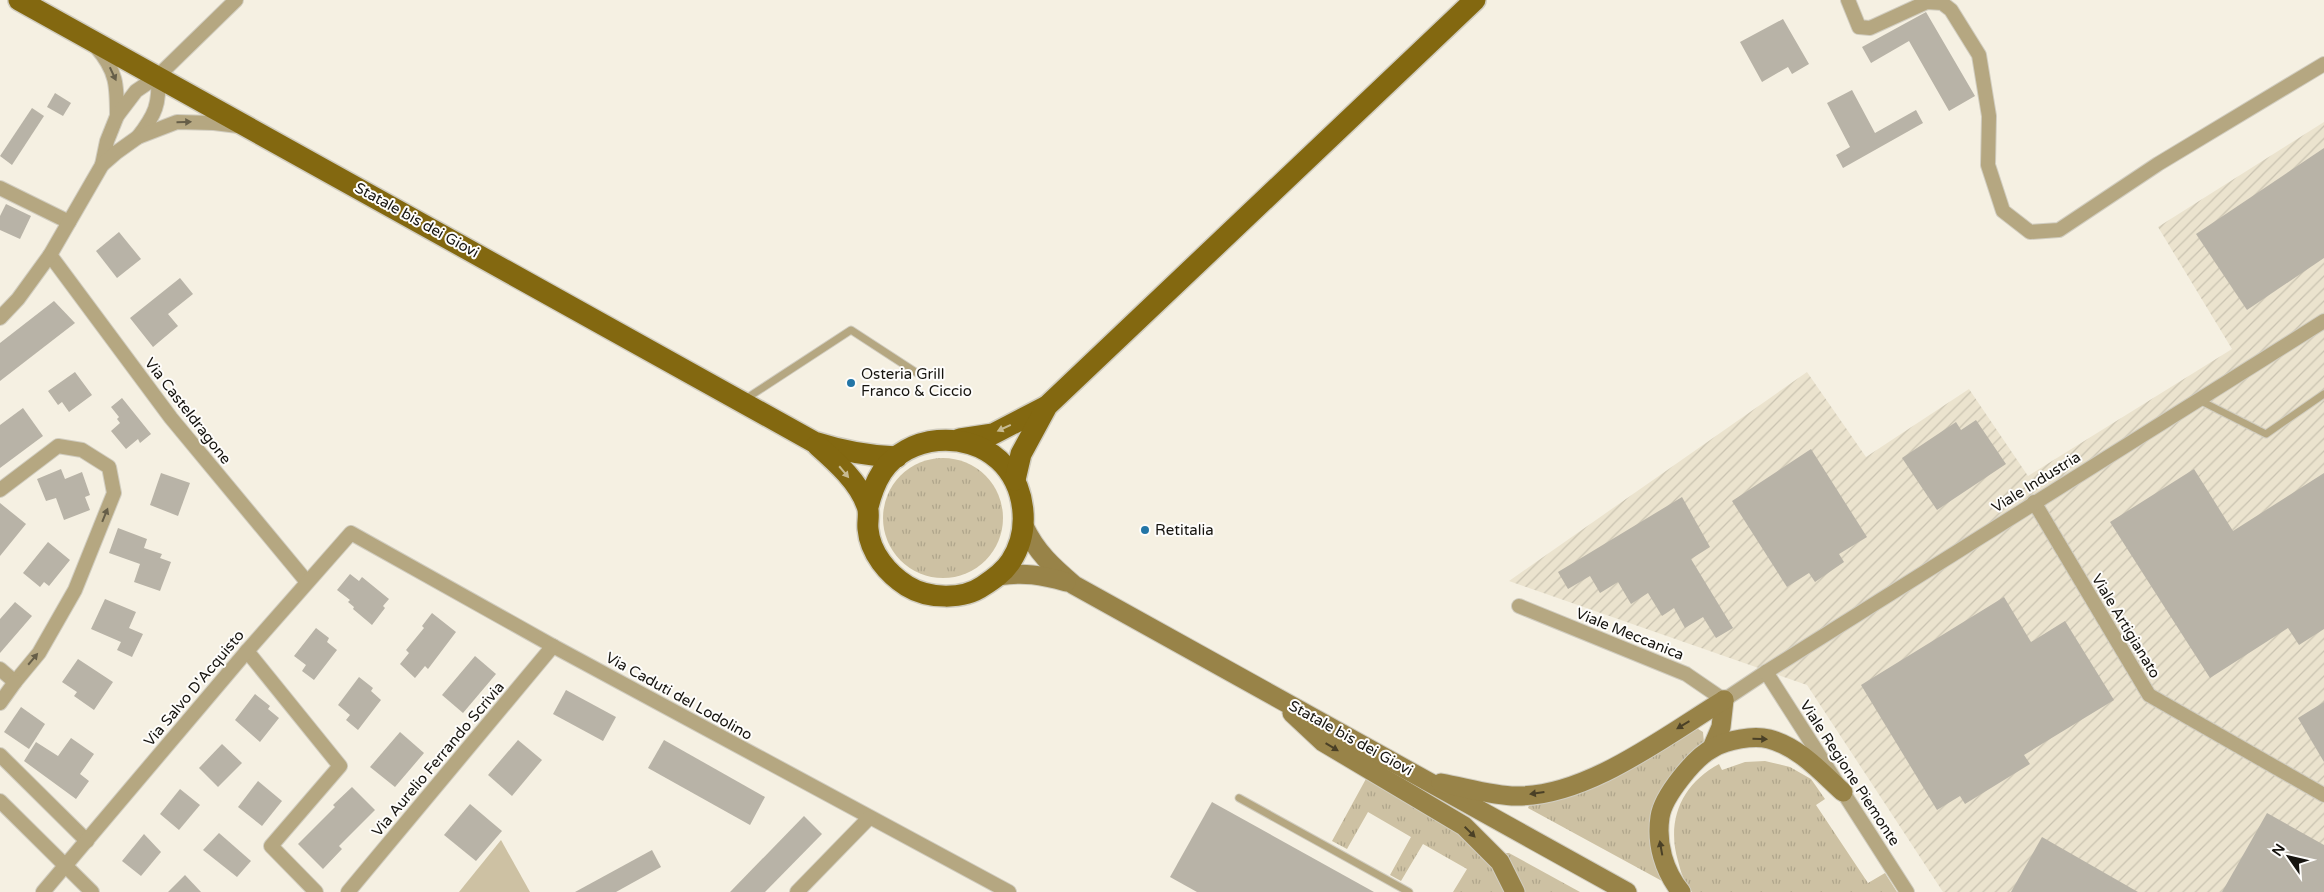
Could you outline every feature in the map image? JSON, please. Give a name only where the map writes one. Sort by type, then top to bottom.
[{"type":"main road","name":"Statale bis dei Giovi","points":[[19,0],[814,442],[847,452],[872,456],[897,456]]},
{"type":"main road","points":[[954,440],[992,434],[1047,406],[1475,0]]},
{"type":"main road","points":[[1015,480],[1021,454],[1047,406]]},
{"type":"main road","name":"Statale bis dei Giovi","points":[[934,440],[954,440],[978,446],[999,460],[1015,480],[1023,502],[1024,526],[1020,544],[1011,561],[999,576],[979,589],[956,596],[932,595],[909,588],[890,573],[876,554],[868,531],[868,507],[873,488],[883,471],[897,456],[914,446],[934,440]]},
{"type":"main road","name":"Statale bis dei Giovi","points":[[814,442],[842,469],[868,507]]},
{"type":"main road","name":"Statale bis dei Giovi","points":[[1024,526],[1032,544],[1046,562],[1074,585],[1627,892]]},
{"type":"main road","name":"Statale bis dei Giovi","points":[[999,576],[1020,572],[1042,575],[1074,585]]},
{"type":"main road","points":[[1269,692],[1323,742],[1464,826],[1500,862],[1515,892]]},
{"type":"main road","points":[[1681,892],[1672,882],[1662,858],[1659,839],[1660,815],[1672,790],[1689,769],[1712,748],[1721,727],[1724,700]]},
{"type":"main road","points":[[1426,780],[1516,796],[1561,790],[1599,776],[1724,700]]},
{"type":"main road","points":[[1712,748],[1742,739],[1768,739],[1790,747],[1806,758],[1843,792]]},
{"type":"street","points":[[0,318],[18,299],[50,255],[102,165],[107,141],[117,116],[136,91],[158,76],[236,0]]},
{"type":"street","points":[[1848,0],[1859,27],[1870,28],[1927,2],[1942,3],[1951,10],[1979,55],[1989,116],[1988,165],[2003,211],[2030,232],[2059,230],[2158,164],[2324,64]]},
{"type":"street","points":[[90,39],[105,57],[117,82],[117,116]]},
{"type":"street","points":[[102,165],[138,137],[152,119],[160,98],[158,76]]},
{"type":"street","points":[[138,137],[177,122],[214,123],[254,129]]},
{"type":"street","points":[[0,188],[69,222]]},
{"type":"street","name":"Via Casteldragone","points":[[50,255],[171,418],[307,582]]},
{"type":"street","name":"Viale Industria","points":[[1724,700],[2034,502],[2324,321]]},
{"type":"street","points":[[0,490],[58,446],[82,450],[108,467],[114,493],[75,590],[39,653],[0,703]]},
{"type":"street","name":"Viale Artigianato","points":[[2034,502],[2149,695],[2202,729],[2324,795]]},
{"type":"street","name":"Via Salvo D'Acquisto","points":[[43,892],[246,651],[351,533]]},
{"type":"street","name":"Via Caduti del Lodolino","points":[[351,533],[552,646],[869,818],[990,889],[1009,892]]},
{"type":"street","name":"Viale Meccanica","points":[[1518,606],[1686,674],[1724,700]]},
{"type":"street","name":"Via Aurelio Ferrando Scrivia","points":[[348,892],[552,646]]},
{"type":"street","points":[[246,651],[340,766],[271,846],[316,892]]},
{"type":"street","points":[[0,669],[15,682]]},
{"type":"street","name":"Viale Regione Piemonte","points":[[1766,672],[1907,892]]},
{"type":"street","points":[[0,754],[87,840]]},
{"type":"street","points":[[0,801],[92,892]]},
{"type":"street","points":[[797,892],[869,818]]},
{"type":"lane","points":[[742,402],[851,330],[917,373]]},
{"type":"lane","points":[[2198,400],[2266,434],[2324,394]]},
{"type":"lane","points":[[1238,798],[1409,892]]},
{"type":"shaded area","points":[[2324,122],[2324,892],[1943,892],[1807,685],[1509,581],[1807,372],[1866,457],[1969,389],[2028,476],[2232,349],[2158,227]]},
{"type":"green space","points":[[943,458],[955,459],[966,463],[976,468],[985,476],[993,485],[998,495],[1002,506],[1002,530],[998,541],[993,551],[985,560],[976,568],[966,573],[955,577],[943,578],[931,577],[920,573],[910,568],[901,560],[893,551],[888,541],[884,530],[883,518],[884,506],[888,495],[893,485],[901,476],[910,468],[920,463],[931,459]]},
{"type":"green space","points":[[1695,727],[1703,732],[1704,743],[1668,787],[1662,881],[1528,808],[1530,803],[1564,797],[1602,784],[1688,728]]},
{"type":"green space","points":[[1765,761],[1790,767],[1811,779],[1825,799],[1816,805],[1868,883],[1885,873],[1897,892],[1692,892],[1682,873],[1675,846],[1674,831],[1680,805],[1695,782],[1719,764],[1722,770],[1745,762]]},
{"type":"green space","points":[[1367,777],[1443,816],[1486,855],[1505,892],[1453,892],[1467,869],[1423,844],[1401,881],[1390,875],[1411,837],[1368,812],[1347,849],[1332,841]]},
{"type":"green space","points":[[501,840],[530,892],[459,892]]},
{"type":"green space","points":[[1506,853],[1509,853],[1580,892],[1524,892]]},
{"type":"building","points":[[1926,12],[1975,96],[1949,111],[1909,41],[1871,63],[1862,47]]},
{"type":"building","points":[[1783,19],[1809,64],[1792,74],[1788,67],[1762,82],[1740,42]]},
{"type":"building","points":[[1852,90],[1875,133],[1916,110],[1923,123],[1843,168],[1836,155],[1850,147],[1827,103]]},
{"type":"building","points":[[55,93],[71,103],[63,116],[47,107]]},
{"type":"building","points":[[32,108],[44,116],[12,165],[0,156]]},
{"type":"building","points":[[2324,148],[2324,258],[2247,310],[2196,234]]},
{"type":"building","points":[[6,204],[31,216],[20,239],[0,230],[0,216]]},
{"type":"building","points":[[119,232],[141,259],[117,278],[96,251]]},
{"type":"building","points":[[180,278],[193,294],[168,314],[178,326],[153,347],[130,318]]},
{"type":"building","points":[[54,301],[75,323],[0,381],[0,343]]},
{"type":"building","points":[[75,372],[92,395],[69,412],[62,402],[58,405],[48,391]]},
{"type":"building","points":[[122,398],[151,434],[140,443],[138,439],[126,449],[111,431],[120,423],[117,419],[119,417],[111,407]]},
{"type":"building","points":[[23,408],[43,436],[0,468],[0,425]]},
{"type":"building","points":[[1976,420],[2006,464],[1937,510],[1902,458],[1956,422],[1961,430]]},
{"type":"building","points":[[1811,449],[1867,537],[1839,554],[1844,562],[1815,582],[1809,573],[1787,587],[1732,501]]},
{"type":"building","points":[[61,469],[65,479],[82,472],[90,495],[85,497],[90,510],[64,520],[56,498],[46,501],[37,479]]},
{"type":"building","points":[[2194,469],[2233,531],[2324,473],[2324,629],[2299,645],[2288,628],[2210,678],[2110,522]]},
{"type":"building","points":[[161,473],[190,483],[178,516],[150,505]]},
{"type":"building","points":[[1682,497],[1710,547],[1691,559],[1733,628],[1716,638],[1703,617],[1685,628],[1674,608],[1662,616],[1648,593],[1631,604],[1618,582],[1600,593],[1590,576],[1568,589],[1558,572]]},
{"type":"building","points":[[0,503],[26,524],[0,556]]},
{"type":"building","points":[[118,528],[147,539],[144,548],[162,554],[160,558],[171,562],[160,591],[134,582],[140,564],[109,553]]},
{"type":"building","points":[[48,542],[70,560],[49,586],[44,582],[40,587],[23,573]]},
{"type":"building","points":[[350,574],[359,581],[362,577],[389,599],[383,606],[385,608],[372,625],[353,609],[354,607],[348,602],[350,600],[337,590]]},
{"type":"building","points":[[2004,597],[2031,642],[2065,621],[2114,700],[2024,755],[2030,764],[1965,804],[1960,796],[1937,810],[1861,685]]},
{"type":"building","points":[[105,599],[136,612],[129,628],[143,634],[132,657],[117,650],[121,642],[91,629]]},
{"type":"building","points":[[15,602],[32,616],[0,653],[0,619]]},
{"type":"building","points":[[432,613],[456,632],[428,669],[425,666],[415,678],[400,664],[409,653],[406,650],[424,628],[422,626]]},
{"type":"building","points":[[316,628],[329,638],[327,642],[337,650],[314,680],[302,671],[306,665],[294,656]]},
{"type":"building","points":[[475,656],[496,674],[463,713],[442,695]]},
{"type":"building","points":[[78,659],[113,682],[94,710],[74,696],[77,692],[62,682]]},
{"type":"building","points":[[359,677],[373,688],[371,691],[381,700],[358,730],[346,720],[350,715],[338,705]]},
{"type":"building","points":[[566,690],[616,717],[603,741],[553,714]]},
{"type":"building","points":[[255,694],[270,706],[268,709],[279,718],[260,742],[235,720]]},
{"type":"building","points":[[2324,702],[2324,762],[2298,718]]},
{"type":"building","points":[[21,707],[45,724],[29,749],[4,732]]},
{"type":"building","points":[[400,732],[424,753],[395,787],[370,767]]},
{"type":"building","points":[[71,738],[94,754],[80,774],[89,781],[76,799],[24,761],[36,742],[58,756]]},
{"type":"building","points":[[518,740],[542,760],[512,796],[488,775]]},
{"type":"building","points":[[664,740],[765,797],[750,825],[648,768]]},
{"type":"building","points":[[222,744],[242,763],[218,787],[199,768]]},
{"type":"building","points":[[258,781],[282,801],[262,826],[238,807]]},
{"type":"building","points":[[352,787],[375,810],[339,846],[342,849],[323,869],[298,844]]},
{"type":"building","points":[[180,789],[200,805],[179,830],[160,814]]},
{"type":"building","points":[[1212,802],[1374,892],[1197,892],[1170,877]]},
{"type":"building","points":[[470,804],[502,831],[476,861],[444,835]]},
{"type":"building","points":[[2267,813],[2324,845],[2324,892],[2222,892]]},
{"type":"building","points":[[804,816],[822,834],[765,892],[730,892]]},
{"type":"building","points":[[219,833],[251,861],[237,877],[203,850]]},
{"type":"building","points":[[144,834],[161,852],[141,876],[122,861]]},
{"type":"building","points":[[2042,837],[2138,892],[2011,892]]},
{"type":"building","points":[[652,850],[661,867],[616,892],[575,892]]},
{"type":"building","points":[[185,875],[201,892],[168,892]]},
{"type":"place","name":"Osteria Grill Franco & Ciccio","points":[[851,383]]},
{"type":"place","name":"Retitalia","points":[[1145,530]]}]
